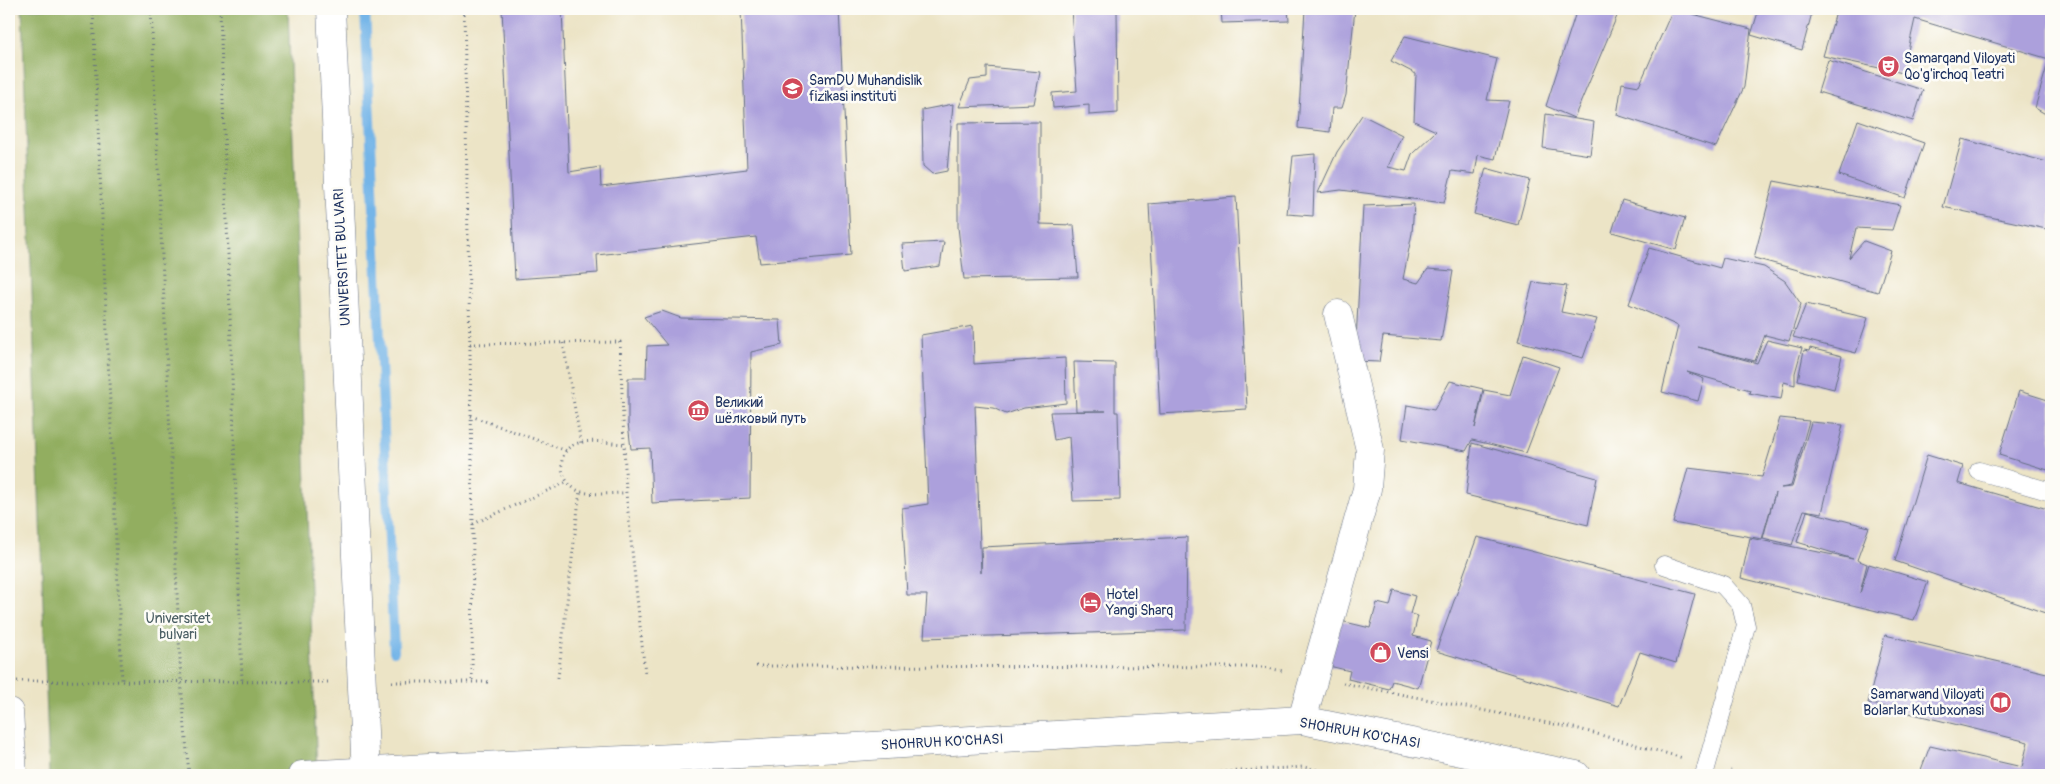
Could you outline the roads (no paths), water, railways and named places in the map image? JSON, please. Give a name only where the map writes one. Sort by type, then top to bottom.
[{"type":"main road","name":"UNIVERSITET BULVARI","points":[[332,9],[366,774]]},
{"type":"main road","points":[[1302,720],[1367,489],[1370,450],[1338,314]]},
{"type":"main road","points":[[9,712],[13,775]]},
{"type":"main road","name":"SHOHRUH KO'CHASI","points":[[302,775],[366,774],[428,768],[674,767],[1302,720],[1576,775]]},
{"type":"lane","points":[[1979,471],[2051,492]]},
{"type":"lane","points":[[1664,565],[1723,585],[1741,604],[1746,626],[1704,775]]},
{"type":"waterway","points":[[365,9],[394,651]]},
{"type":"place","name":"Samarqand Viloyati Qo'g'irchoq Teatri","points":[[1888,66]]},
{"type":"place","name":"SamDU Muhandislik fizikasi instituti","points":[[793,88]]},
{"type":"place","name":"Великий шёлковый путь","points":[[699,410]]},
{"type":"place","name":"Hotel Yangi Sharq","points":[[1090,602]]},
{"type":"place","name":"Vensi","points":[[1381,653]]},
{"type":"place","name":"Samarwand Viloyati Bolarlar Kutubxonasi","points":[[2000,702]]},
{"type":"park label","name":"Universitet bulvari","points":[[178,626]]}]
